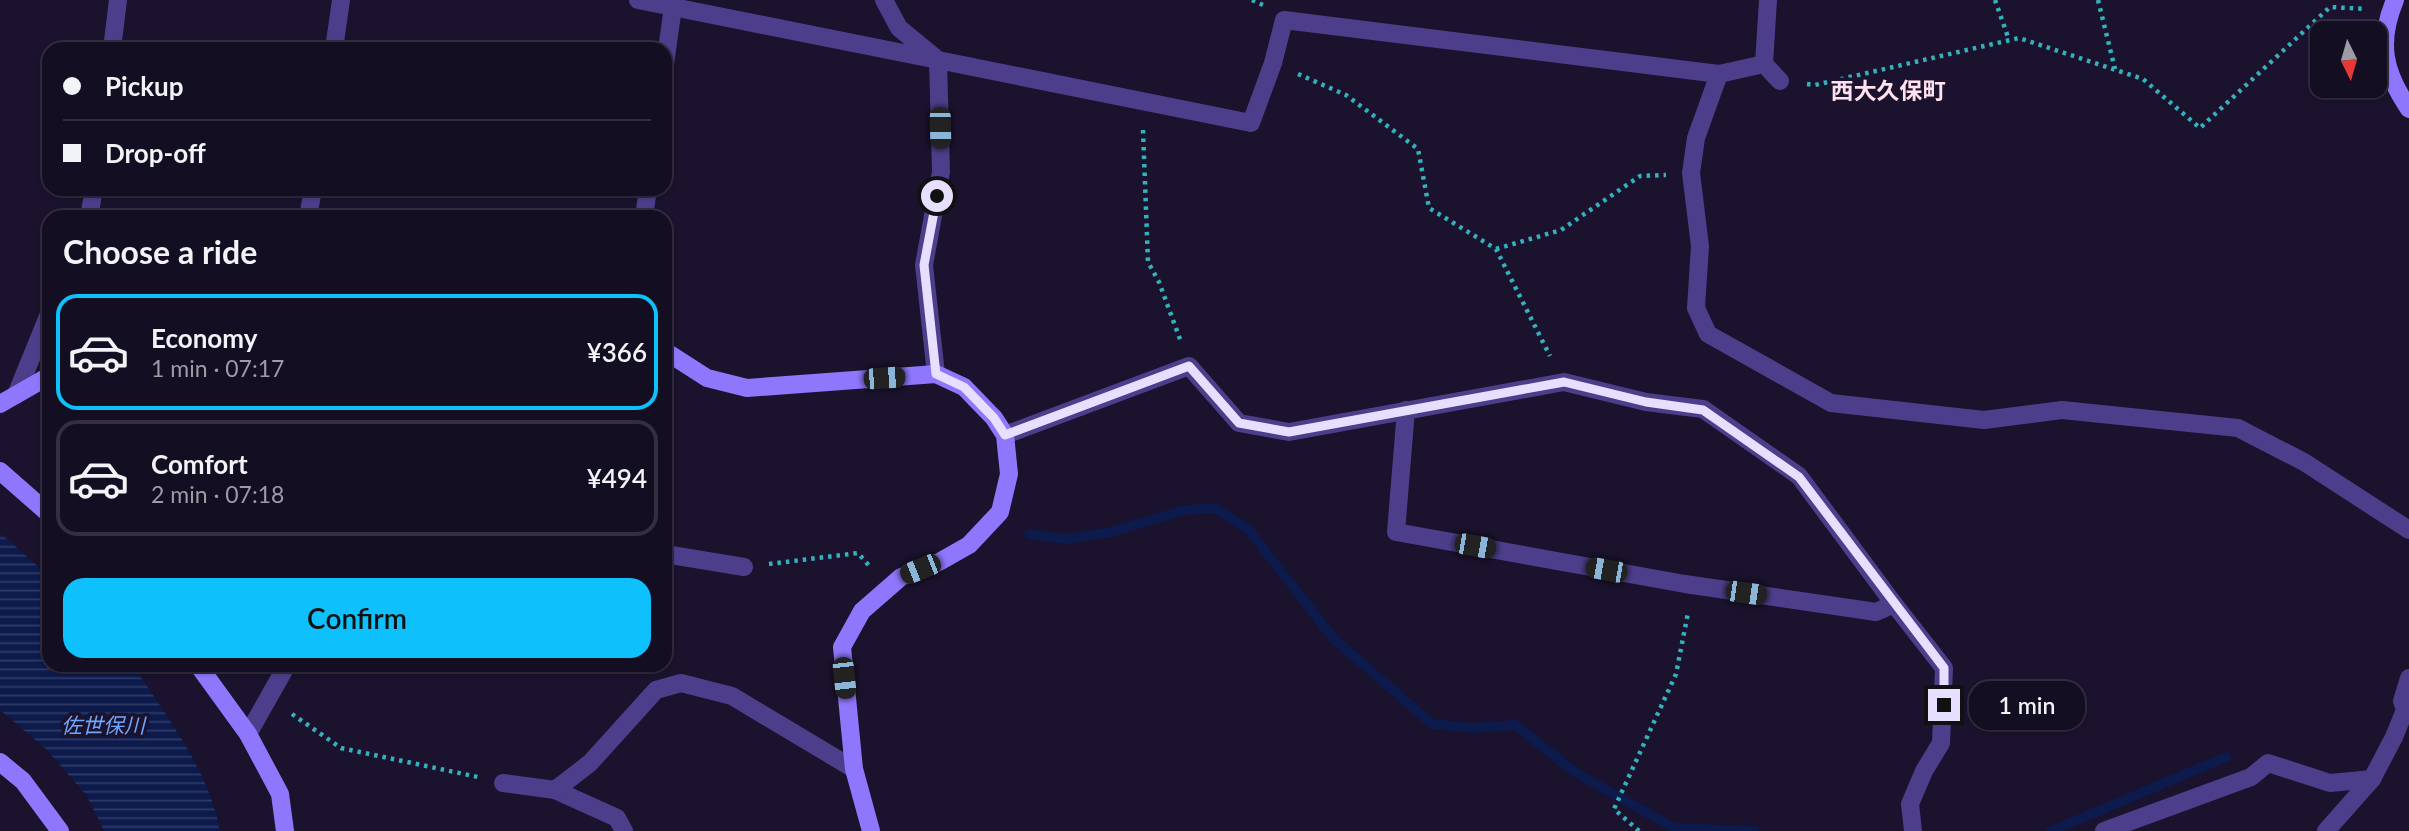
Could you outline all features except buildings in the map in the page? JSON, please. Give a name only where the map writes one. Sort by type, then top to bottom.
[{"type":"street","points":[[113,42],[118,0]]},
{"type":"street","points":[[335,42],[341,0]]},
{"type":"street","points":[[638,0],[1251,123],[1273,63],[1284,20],[1719,74],[1764,64]]},
{"type":"street","points":[[884,0],[899,28],[938,60],[941,173],[924,265],[936,374]]},
{"type":"street","points":[[1768,0],[1764,64],[1780,81]]},
{"type":"street","points":[[2393,5],[2383,46],[2393,85],[2409,109]]},
{"type":"street","points":[[668,42],[673,7]]},
{"type":"street","points":[[1719,74],[1696,138],[1691,173],[1700,246],[1696,308],[1708,334],[1831,403],[1984,420],[2062,410],[2238,428],[2304,462],[2409,530]]},
{"type":"street","points":[[8,399],[42,329]]},
{"type":"street","points":[[672,355],[708,378],[747,388],[936,374],[964,387],[994,418],[1005,435],[1010,474],[1000,512],[969,545],[939,562],[901,577],[887,588],[862,611],[842,648],[854,769],[871,831]]},
{"type":"street","points":[[1005,435],[1189,366],[1239,423],[1289,432],[1564,382],[1646,402],[1703,410],[1799,477],[1944,668],[1941,743],[1924,771],[1910,804],[1913,831]]},
{"type":"street","points":[[8,399],[42,380]]},
{"type":"street","points":[[1406,411],[1396,532],[1694,585],[1876,612],[1894,604]]},
{"type":"street","points":[[0,471],[42,508]]},
{"type":"street","points":[[672,555],[744,567]]},
{"type":"street","points":[[203,672],[248,734],[280,794],[285,831]]},
{"type":"street","points":[[248,734],[283,672]]},
{"type":"street","points":[[2326,831],[2372,779],[2407,710],[2402,701],[2409,678]]},
{"type":"street","points":[[555,790],[590,763],[656,690],[681,683],[732,696],[854,769]]},
{"type":"street","points":[[0,762],[23,781],[60,831]]},
{"type":"street","points":[[2104,831],[2251,777],[2267,763],[2330,783],[2372,779]]},
{"type":"street","points":[[503,783],[555,790],[617,818],[624,831]]},
{"type":"path","points":[[1995,0],[2009,40]]},
{"type":"path","points":[[2098,0],[2115,70]]},
{"type":"path","points":[[1780,81],[1815,85],[2020,38],[2143,79],[2200,128],[2330,7],[2393,5]]},
{"type":"path","points":[[1273,63],[1346,95],[1418,149],[1429,208],[1496,249],[1564,382]]},
{"type":"path","points":[[1142,101],[1148,262],[1159,282],[1189,366]]},
{"type":"path","points":[[1496,249],[1561,230],[1640,176],[1691,173]]},
{"type":"path","points":[[744,567],[858,553],[887,588]]},
{"type":"path","points":[[1639,831],[1614,809],[1676,674],[1694,585]]},
{"type":"path","points":[[292,714],[341,748],[503,783]]},
{"type":"water","name":"佐世保川","points":[[0,533],[42,570],[42,672],[138,672],[196,765],[214,808],[220,831],[104,831],[87,796],[46,749],[0,710]]},
{"type":"waterway","points":[[1029,534],[1066,539],[1111,532],[1185,510],[1215,508],[1248,529],[1333,638],[1432,724],[1472,728],[1515,725],[1575,772],[1674,828],[1754,831]]},
{"type":"waterway","points":[[2051,831],[2226,757]]},
{"type":"district","name":"西大久保町","points":[[1888,91]]},
{"type":"route","points":[[937,196],[924,265],[936,374],[964,387],[994,418],[1005,435],[1189,366],[1239,423],[1289,432],[1564,382],[1646,402],[1703,410],[1799,477],[1944,668],[1944,705]]}]
